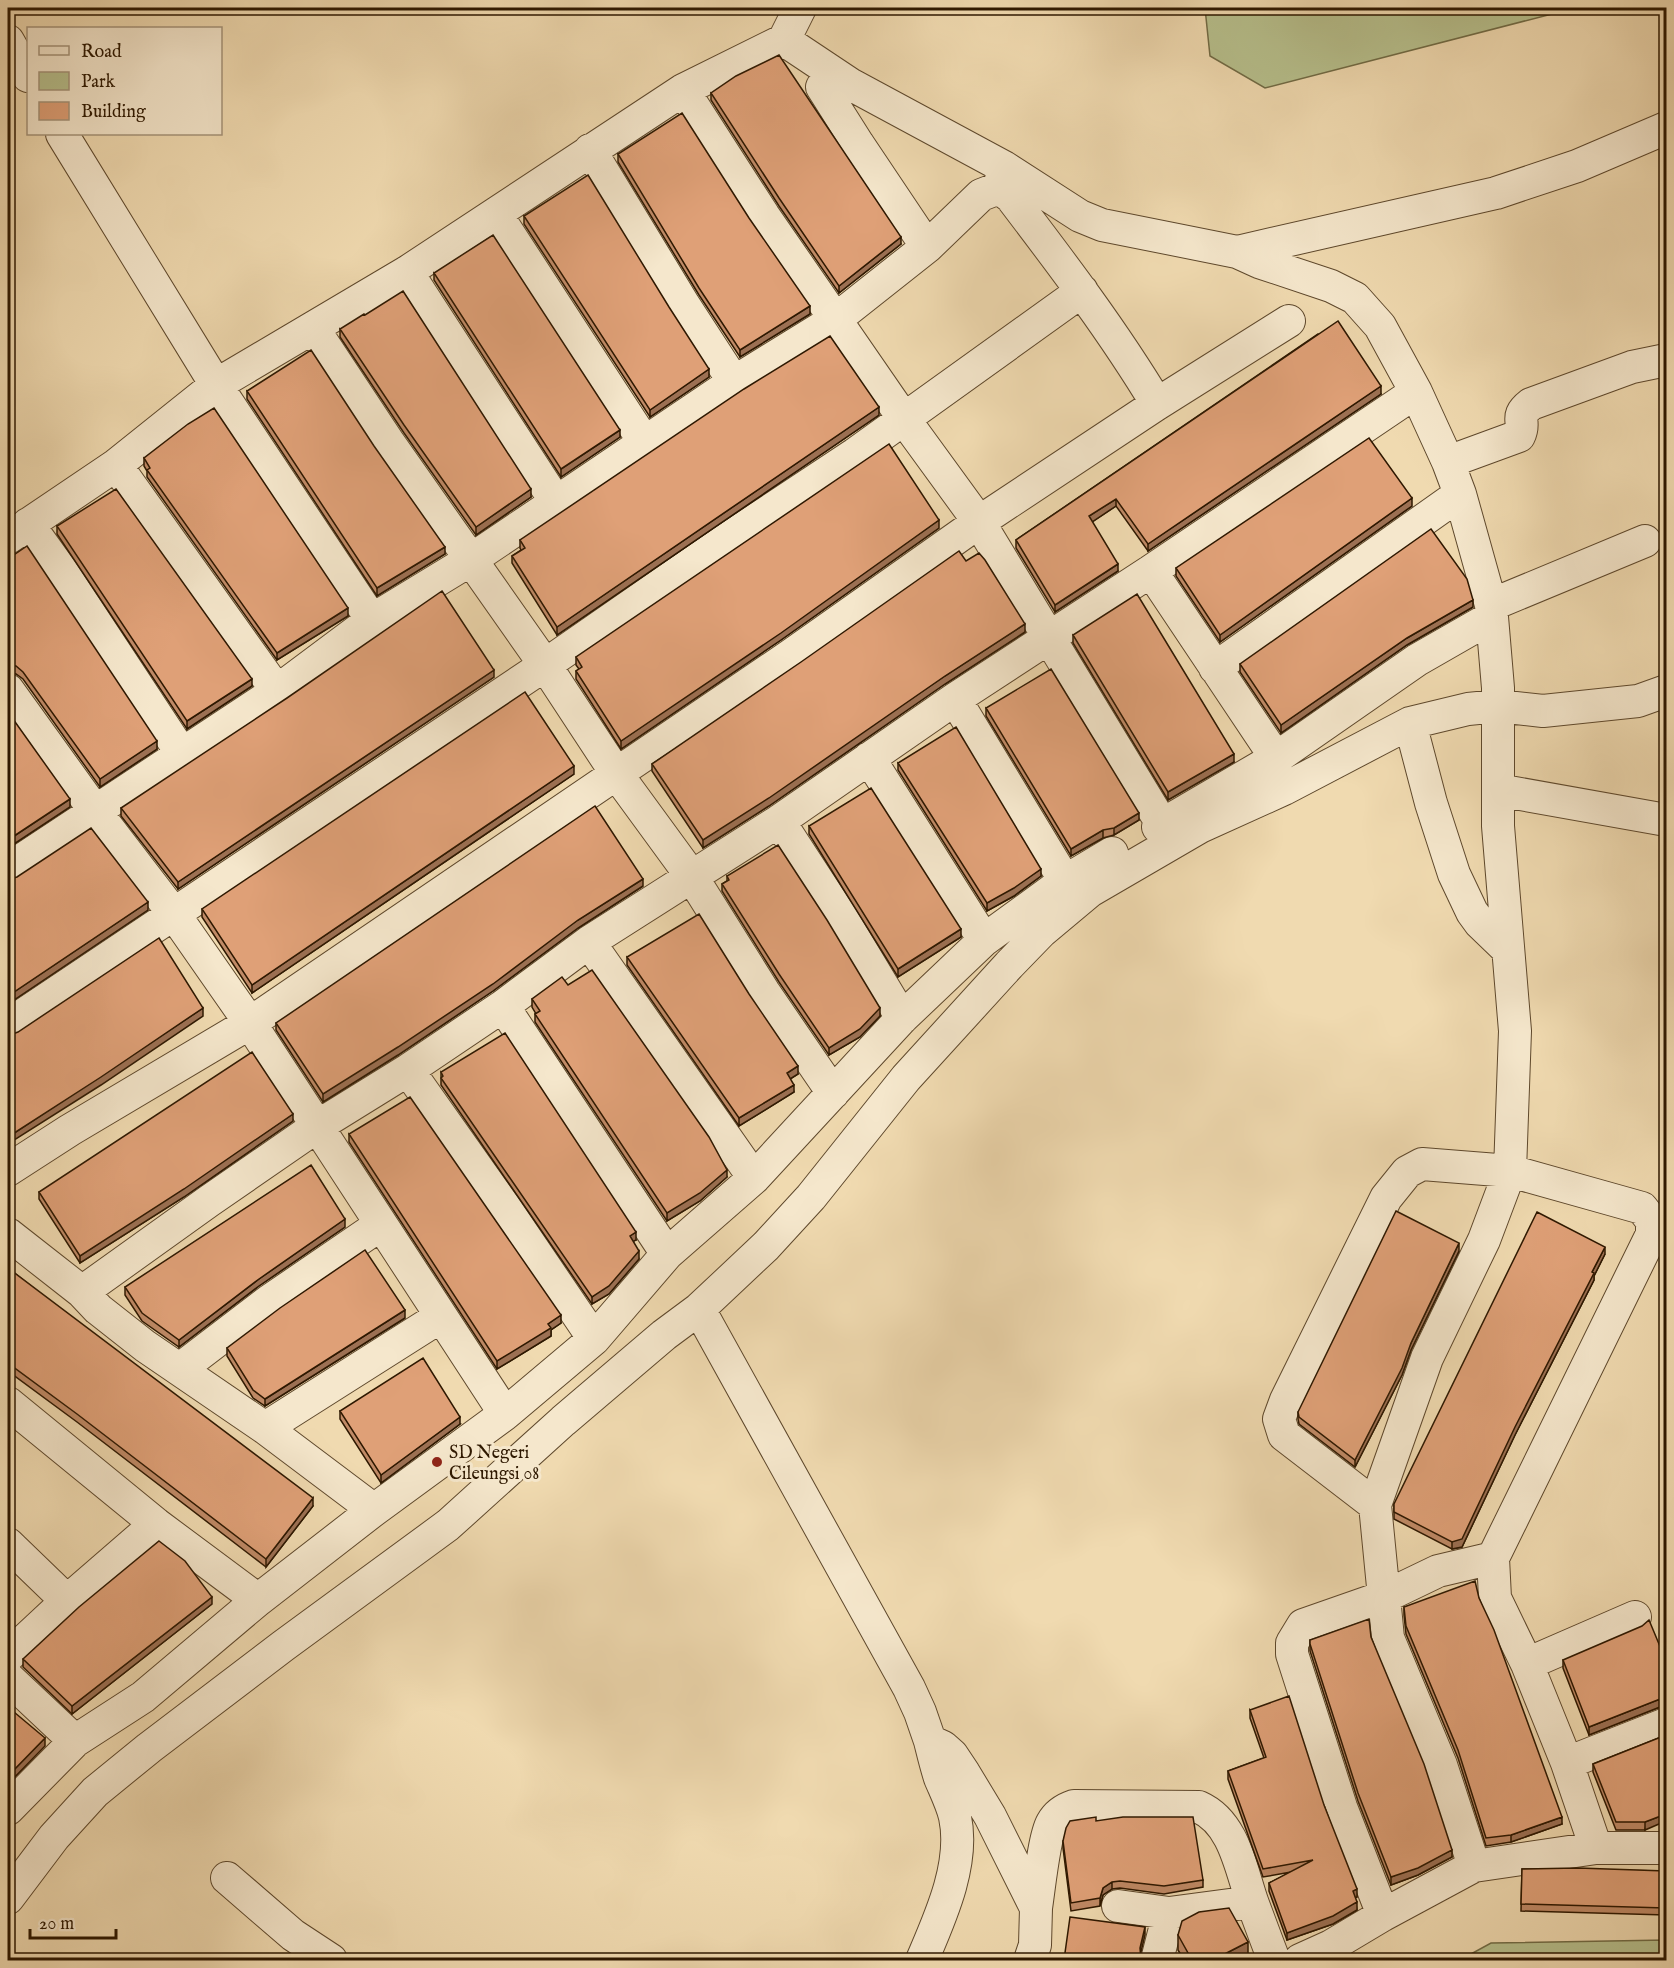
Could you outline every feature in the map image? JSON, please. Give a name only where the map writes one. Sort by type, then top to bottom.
[{"type":"street","points":[[182,754],[61,570],[18,531],[116,465],[216,385],[407,272],[683,90],[784,40],[800,8]]},
{"type":"street","points":[[784,40],[1001,178],[1080,216],[1102,225],[1237,252],[1259,262],[1331,286],[1355,298],[1380,326],[1416,392],[1448,462],[1460,494],[1492,611],[1498,706],[1498,826],[1515,1031],[1510,1172],[1484,1240],[1427,1358],[1376,1505],[1388,1638],[1441,1765],[1474,1866]]},
{"type":"street","points":[[8,41],[27,74]]},
{"type":"street","points":[[822,87],[927,247]]},
{"type":"street","points":[[683,90],[764,216],[904,419],[979,522],[1162,824]]},
{"type":"street","points":[[1237,252],[1496,193],[1577,166],[1666,128]]},
{"type":"street","points":[[63,135],[216,385],[372,620]]},
{"type":"street","points":[[590,150],[684,305],[734,382]]},
{"type":"street","points":[[8,869],[277,691],[372,620],[472,559],[734,382],[836,319],[927,247],[1001,178]]},
{"type":"street","points":[[1001,178],[1011,197],[1082,291],[1134,366],[1157,404]]},
{"type":"street","points":[[496,214],[645,443]]},
{"type":"street","points":[[407,272],[556,502]]},
{"type":"street","points":[[8,1025],[545,665],[904,419],[1082,291]]},
{"type":"street","points":[[8,1170],[70,1130],[250,1023],[792,655],[979,522],[1157,404],[1289,321]]},
{"type":"street","points":[[313,328],[389,443],[545,665],[616,773],[692,877],[764,992],[833,1093]]},
{"type":"street","points":[[1448,462],[1519,436],[1522,430],[1520,418],[1522,411],[1531,404],[1632,367],[1666,360]]},
{"type":"street","points":[[82,1292],[316,1126],[408,1070],[589,942],[779,821],[955,699],[1151,571],[1416,392]]},
{"type":"street","points":[[116,465],[277,691]]},
{"type":"street","points":[[1215,668],[1460,494]]},
{"type":"street","points":[[8,1809],[75,1741],[143,1697],[258,1600],[374,1510],[505,1414],[594,1339],[667,1254],[754,1179],[902,1018],[984,940],[1065,881],[1276,758],[1492,611],[1645,541]]},
{"type":"street","points":[[1151,571],[1276,758]]},
{"type":"street","points":[[8,690],[95,812],[174,914],[250,1023],[505,1414]]},
{"type":"street","points":[[8,1898],[54,1837],[95,1792],[148,1748],[448,1525],[563,1421],[664,1335],[699,1309],[766,1246],[811,1197],[906,1078],[1041,932],[1090,891],[1200,827],[1284,789],[1410,723],[1468,708],[1498,706],[1543,711],[1638,701],[1666,691]]},
{"type":"street","points":[[955,699],[1065,881]]},
{"type":"street","points":[[1410,723],[1431,803],[1454,874],[1480,924],[1507,949]]},
{"type":"street","points":[[869,758],[984,940]]},
{"type":"street","points":[[1498,790],[1666,820]]},
{"type":"street","points":[[779,821],[842,918],[902,1018]]},
{"type":"street","points":[[589,942],[754,1179]]},
{"type":"street","points":[[503,1005],[667,1254]]},
{"type":"street","points":[[408,1070],[594,1339]]},
{"type":"street","points":[[1376,1505],[1284,1435],[1280,1419],[1286,1400],[1386,1198],[1396,1183],[1407,1172],[1422,1164],[1510,1172],[1642,1208],[1659,1229],[1493,1558],[1495,1598],[1527,1664],[1567,1763],[1596,1848]]},
{"type":"street","points":[[180,1369],[269,1301],[380,1225]]},
{"type":"street","points":[[8,1234],[82,1292],[120,1327],[265,1428],[374,1510]]},
{"type":"street","points":[[699,1309],[909,1688],[920,1712],[939,1775],[955,1817],[957,1851],[953,1879],[945,1906],[922,1960]]},
{"type":"street","points":[[265,1428],[440,1317]]},
{"type":"street","points":[[8,1403],[156,1524],[258,1600]]},
{"type":"street","points":[[8,1656],[156,1524]]},
{"type":"street","points":[[8,1544],[67,1601]]},
{"type":"street","points":[[1383,1915],[1341,1808],[1292,1654],[1292,1643],[1303,1625],[1386,1596],[1438,1571],[1493,1558]]},
{"type":"street","points":[[1527,1664],[1635,1617]]},
{"type":"street","points":[[8,1678],[75,1741]]},
{"type":"street","points":[[1567,1763],[1666,1724]]},
{"type":"street","points":[[930,1742],[943,1747],[952,1755],[964,1773],[990,1816],[1036,1908]]},
{"type":"street","points":[[1030,1960],[1035,1945],[1036,1908],[1049,1830],[1059,1814],[1074,1806],[1199,1807],[1211,1812],[1238,1854],[1252,1902],[1274,1960]]},
{"type":"street","points":[[1300,1960],[1331,1946],[1474,1866],[1596,1848],[1666,1848]]},
{"type":"street","points":[[227,1878],[293,1935],[331,1960]]},
{"type":"street","points":[[1118,1906],[1169,1913],[1252,1902]]},
{"type":"street","points":[[1157,1960],[1169,1913]]},
{"type":"green space","points":[[1205,8],[1575,8],[1265,88],[1210,56]]},
{"type":"green space","points":[[1666,1940],[1666,1960],[1460,1960],[1491,1943]]},
{"type":"building","points":[[779,55],[901,237],[839,286],[711,93],[736,76]]},
{"type":"building","points":[[682,113],[749,218],[810,306],[740,350],[699,288],[618,154]]},
{"type":"building","points":[[588,175],[709,369],[650,410],[524,216]]},
{"type":"building","points":[[493,235],[620,430],[561,469],[434,273]]},
{"type":"building","points":[[403,291],[531,489],[476,527],[340,329]]},
{"type":"building","points":[[1338,321],[1381,386],[1148,544],[1116,499],[1089,516],[1118,564],[1055,605],[1016,540]]},
{"type":"building","points":[[830,336],[879,407],[557,627],[512,556],[525,548],[520,540],[744,389]]},
{"type":"building","points":[[311,350],[374,446],[445,547],[377,588],[247,391]]},
{"type":"building","points":[[214,408],[348,608],[277,653],[147,470],[150,468],[144,458],[188,424]]},
{"type":"building","points":[[1369,438],[1412,498],[1220,635],[1176,568]]},
{"type":"building","points":[[889,444],[939,520],[781,633],[621,741],[576,671],[582,667],[576,657]]},
{"type":"building","points":[[116,489],[252,679],[187,721],[57,526]]},
{"type":"building","points":[[1431,529],[1467,579],[1473,600],[1407,638],[1281,725],[1240,664]]},
{"type":"building","points":[[27,546],[157,741],[100,779],[23,672],[16,666],[8,665],[8,559]]},
{"type":"building","points":[[959,551],[966,561],[979,553],[1025,624],[945,676],[769,798],[703,840],[652,764]]},
{"type":"building","points":[[442,591],[494,670],[178,882],[121,808],[287,698]]},
{"type":"building","points":[[1137,594],[1234,754],[1168,792],[1073,635]]},
{"type":"building","points":[[1051,669],[1139,813],[1114,828],[1103,830],[1071,849],[986,708]]},
{"type":"building","points":[[525,692],[574,766],[252,985],[202,909]]},
{"type":"building","points":[[8,712],[70,799],[8,840]]},
{"type":"building","points":[[956,727],[1041,869],[987,903],[898,763]]},
{"type":"building","points":[[871,788],[961,929],[898,969],[809,826]]},
{"type":"building","points":[[595,806],[643,879],[578,920],[493,984],[323,1094],[276,1023]]},
{"type":"building","points":[[91,828],[148,902],[8,996],[8,879],[17,877]]},
{"type":"building","points":[[778,845],[880,1008],[860,1029],[829,1048],[722,884],[729,880],[727,876]]},
{"type":"building","points":[[699,914],[798,1066],[787,1073],[794,1085],[739,1118],[627,957]]},
{"type":"building","points":[[159,938],[203,1008],[8,1137],[8,1035],[18,1032]]},
{"type":"building","points":[[592,970],[709,1137],[727,1170],[700,1193],[667,1213],[535,1014],[540,1011],[532,999],[562,977],[568,985]]},
{"type":"building","points":[[505,1033],[636,1232],[630,1236],[639,1251],[609,1286],[592,1297],[441,1078],[443,1076],[441,1072]]},
{"type":"building","points":[[252,1052],[293,1114],[184,1189],[80,1256],[39,1192]]},
{"type":"building","points":[[410,1097],[561,1315],[548,1324],[551,1328],[497,1361],[349,1134]]},
{"type":"building","points":[[311,1165],[345,1219],[259,1279],[179,1340],[142,1313],[125,1287]]},
{"type":"building","points":[[1396,1211],[1459,1243],[1411,1343],[1402,1368],[1355,1460],[1299,1417],[1298,1412]]},
{"type":"building","points":[[1537,1212],[1605,1247],[1462,1539],[1452,1542],[1394,1512],[1394,1504]]},
{"type":"building","points":[[365,1250],[405,1310],[265,1399],[253,1390],[227,1348],[280,1308]]},
{"type":"building","points":[[8,1268],[313,1498],[266,1559],[8,1363]]},
{"type":"building","points":[[423,1358],[460,1417],[381,1475],[340,1411]]},
{"type":"building","points":[[159,1541],[185,1561],[212,1597],[72,1706],[23,1659],[79,1607]]},
{"type":"building","points":[[1475,1581],[1479,1598],[1494,1630],[1562,1817],[1511,1835],[1486,1838],[1458,1750],[1406,1626],[1404,1607]]},
{"type":"building","points":[[1369,1619],[1371,1637],[1424,1764],[1452,1850],[1418,1868],[1391,1877],[1358,1793],[1310,1644],[1310,1640]]},
{"type":"building","points":[[1649,1620],[1664,1656],[1666,1655],[1666,1699],[1660,1699],[1589,1727],[1563,1660],[1642,1626]]},
{"type":"building","points":[[1289,1696],[1324,1805],[1357,1889],[1353,1891],[1357,1902],[1333,1916],[1287,1933],[1269,1883],[1313,1860],[1263,1869],[1228,1771],[1266,1757],[1250,1710]]},
{"type":"building","points":[[8,1707],[45,1738],[8,1776]]},
{"type":"building","points":[[1666,1735],[1666,1814],[1645,1822],[1616,1822],[1593,1764]]},
{"type":"building","points":[[1096,1817],[1096,1821],[1123,1817],[1193,1817],[1203,1880],[1164,1886],[1112,1882],[1103,1888],[1100,1898],[1071,1903],[1063,1841],[1066,1828],[1070,1821]]},
{"type":"building","points":[[1522,1869],[1666,1871],[1666,1908],[1521,1904]]},
{"type":"building","points":[[1229,1908],[1248,1942],[1213,1960],[1192,1960],[1178,1935],[1182,1921],[1199,1912]]},
{"type":"building","points":[[1070,1917],[1145,1927],[1140,1948],[1141,1960],[1064,1960]]},
{"type":"place","name":"SD Negeri Cileungsi 08","points":[[437,1462]]}]
